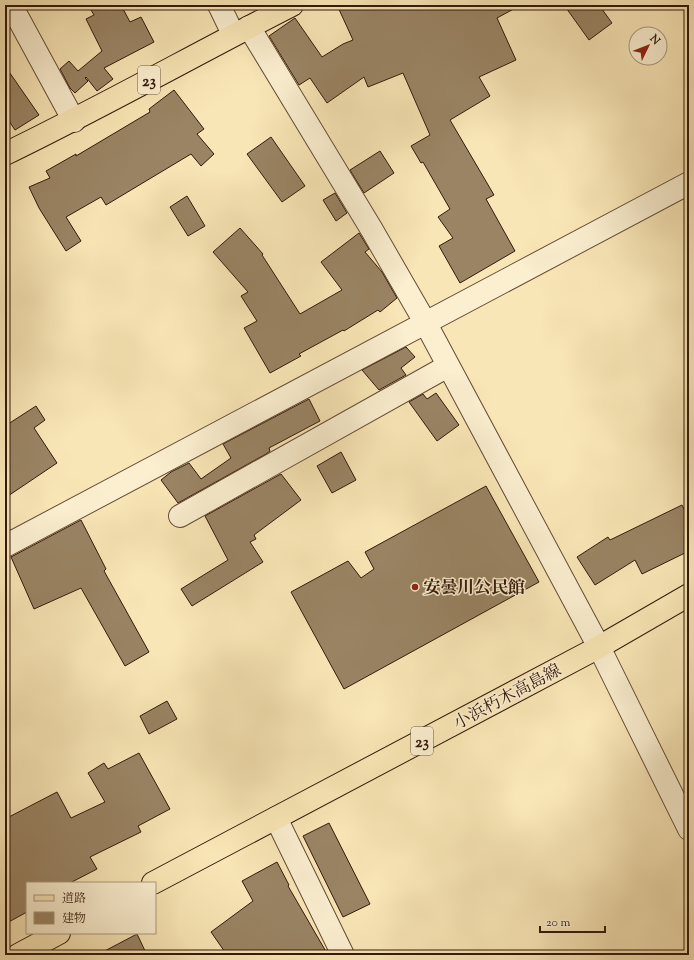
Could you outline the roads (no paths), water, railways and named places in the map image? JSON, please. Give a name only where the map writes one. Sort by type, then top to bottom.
[{"type":"main road","name":"23","points":[[5,154],[74,121],[292,5]]},
{"type":"main road","name":"小浜朽木高島線","points":[[156,882],[598,647],[689,595]]},
{"type":"main road","points":[[18,955],[57,934]]},
{"type":"street","points":[[11,5],[74,121]]},
{"type":"street","points":[[219,5],[241,31],[372,230],[425,322],[598,647],[689,829]]},
{"type":"street","points":[[5,546],[689,183]]},
{"type":"street","points":[[180,516],[448,366]]},
{"type":"street","points":[[276,818],[343,955]]},
{"type":"place","name":"安曇川公民館","points":[[415,587]]}]
